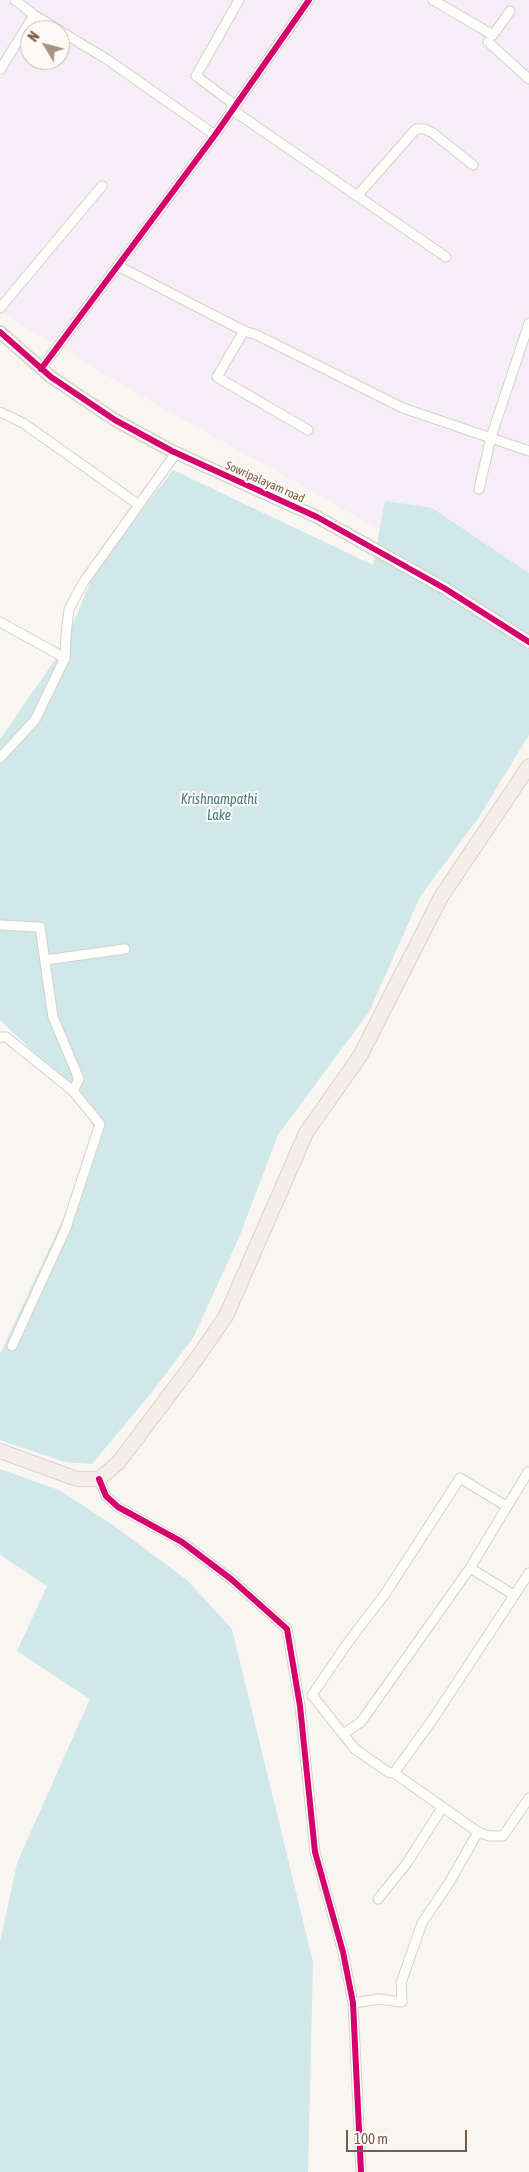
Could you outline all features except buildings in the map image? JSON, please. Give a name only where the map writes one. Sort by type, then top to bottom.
[{"type":"main road","points":[[0,1450],[77,1479],[99,1479],[118,1463],[195,1361],[226,1316],[306,1133],[360,1056],[441,897],[529,766]]},
{"type":"street","points":[[15,0],[43,20]]},
{"type":"street","points":[[239,0],[196,76],[233,107],[446,257]]},
{"type":"street","points":[[41,369],[215,135],[309,0]]},
{"type":"street","points":[[433,0],[493,35],[510,11]]},
{"type":"street","points":[[0,70],[34,15]]},
{"type":"street","points":[[70,36],[108,60],[215,135]]},
{"type":"street","points":[[488,42],[529,79]]},
{"type":"street","points":[[357,196],[416,129],[425,129],[433,133],[473,165]]},
{"type":"street","points":[[0,308],[102,186]]},
{"type":"street","points":[[118,266],[244,331],[257,334],[403,408],[529,451]]},
{"type":"street","points":[[480,489],[491,437],[529,322]]},
{"type":"street","points":[[244,331],[217,377],[308,430]]},
{"type":"street","name":"Sowripalayam road","points":[[0,332],[41,369],[115,420],[176,453],[317,517],[444,588],[529,642]]},
{"type":"street","points":[[0,412],[23,422],[138,505]]},
{"type":"street","points":[[0,758],[35,720],[65,658],[70,609],[95,564],[176,453]]},
{"type":"street","points":[[0,622],[65,658]]},
{"type":"street","points":[[0,925],[40,927],[53,1017],[79,1079],[74,1091]]},
{"type":"street","points":[[45,960],[125,948]]},
{"type":"street","points":[[0,1037],[6,1037],[74,1091],[100,1124],[66,1228],[12,1346]]},
{"type":"street","points":[[343,1734],[361,1722],[470,1568],[528,1472]]},
{"type":"street","points":[[300,1706],[312,1695],[349,1641],[385,1594],[460,1478],[506,1506]]},
{"type":"street","points":[[99,1479],[106,1496],[118,1507],[182,1542],[231,1579],[287,1629],[300,1706],[315,1852],[343,1952],[353,2003],[361,2172]]},
{"type":"street","points":[[470,1568],[514,1595]]},
{"type":"street","points":[[394,1773],[433,1719],[529,1573]]},
{"type":"street","points":[[312,1695],[355,1749],[388,1772],[394,1773],[478,1832],[489,1836],[503,1836],[529,1798]]},
{"type":"street","points":[[378,1899],[407,1863],[442,1808]]},
{"type":"street","points":[[353,2003],[379,1999],[402,2002],[401,1983],[422,1923],[450,1883],[478,1832]]},
{"type":"shaded area","points":[[0,0],[529,0],[529,613],[145,398],[0,312]]},
{"type":"water","name":"Krishnampathi Lake","points":[[173,470],[373,565],[385,501],[432,508],[529,573],[529,735],[479,817],[420,897],[369,1012],[278,1135],[238,1240],[193,1338],[152,1392],[92,1464],[65,1462],[0,1440],[0,1354],[99,1142],[81,1097],[0,1020],[0,739],[62,650],[95,571]]},
{"type":"water","points":[[0,1469],[59,1490],[110,1523],[187,1580],[232,1629],[313,1962],[308,2172],[0,2172],[0,1942],[17,1863],[90,1699],[17,1651],[47,1586],[0,1555]]},
{"type":"cycle path","points":[[41,369],[215,135],[309,0]]},
{"type":"cycle path","points":[[0,332],[51,377],[115,420],[172,451],[317,517],[444,588],[529,642]]},
{"type":"cycle path","points":[[99,1479],[106,1496],[118,1507],[182,1542],[231,1579],[287,1629],[300,1706],[315,1852],[343,1952],[353,2003],[361,2172]]}]
